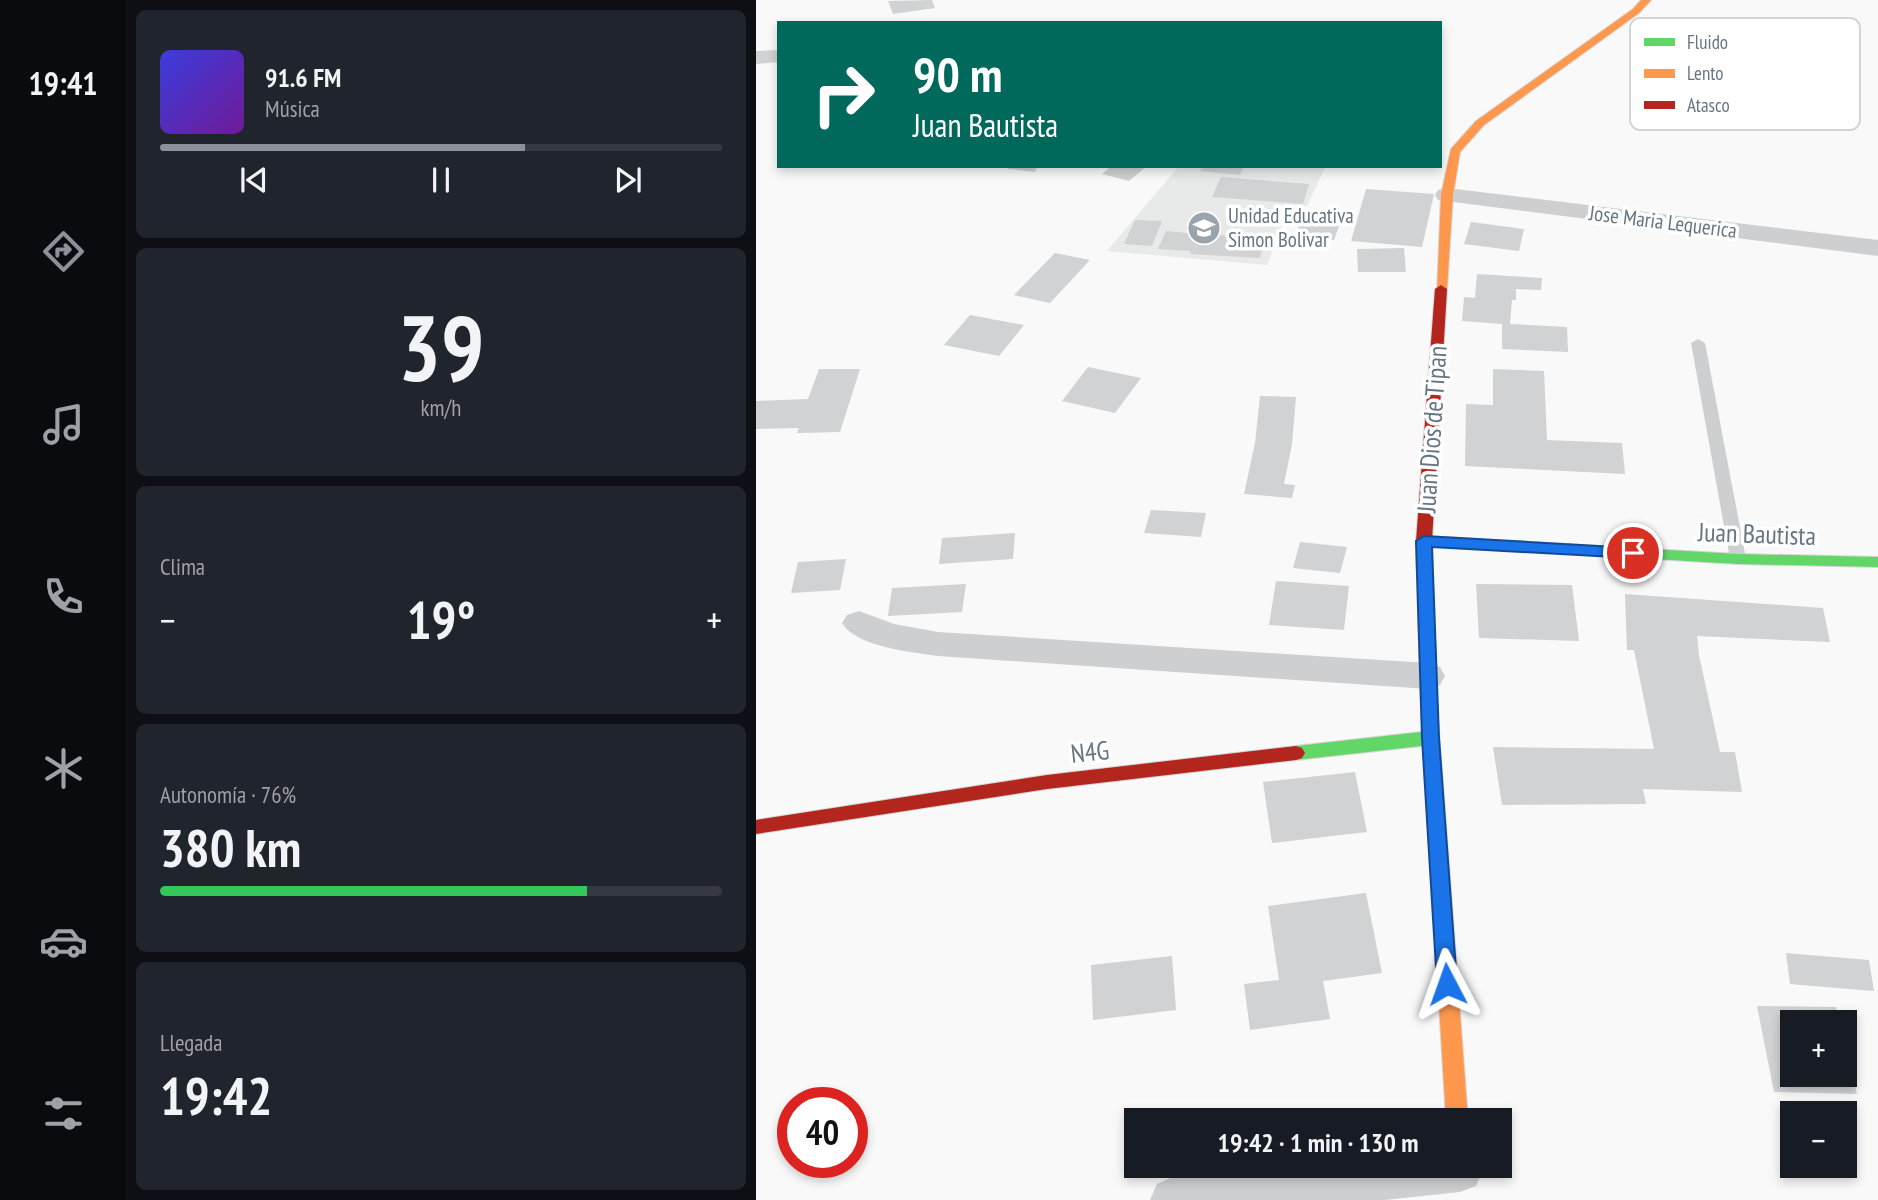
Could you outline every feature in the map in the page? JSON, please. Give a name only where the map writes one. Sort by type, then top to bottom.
[{"type":"street","name":"Juan Dios de Tipan","points":[[1456,1108],[1430,738],[1424,541],[1447,195],[1447,150],[1480,123],[1636,12],[1646,0]]},
{"type":"street","name":"Jose Maria Lequerica","points":[[1447,195],[1878,248]]},
{"type":"street","name":"Juan Bautista","points":[[1424,541],[1738,559],[1878,562]]},
{"type":"street","points":[[859,622],[888,635],[938,644],[1428,676]]},
{"type":"street","name":"N4G","points":[[756,827],[1047,782],[1430,738]]},
{"type":"street","points":[[1172,1200],[1461,1178]]},
{"type":"lane","points":[[1698,343],[1738,559]]},
{"type":"shaded area","name":"Unidad Educativa Simon Bolivar","points":[[1177,168],[1325,168],[1307,206],[1290,205],[1267,265],[1107,251]]},
{"type":"building","points":[[932,0],[935,8],[893,14],[888,1]]},
{"type":"building","points":[[777,50],[777,62],[756,64],[756,51]]},
{"type":"building","points":[[1009,168],[1037,168],[1035,172]]},
{"type":"building","points":[[1110,168],[1145,168],[1129,181],[1102,174]]},
{"type":"building","points":[[1202,168],[1243,168],[1240,175],[1200,171]]},
{"type":"building","points":[[1221,177],[1309,184],[1303,204],[1212,197]]},
{"type":"building","points":[[1366,189],[1434,194],[1422,247],[1351,241]]},
{"type":"building","points":[[1302,215],[1342,218],[1334,240],[1295,237]]},
{"type":"building","points":[[1135,220],[1162,221],[1152,246],[1124,244]]},
{"type":"building","points":[[1471,222],[1524,229],[1519,251],[1464,244]]},
{"type":"building","points":[[1166,231],[1265,238],[1260,258],[1190,254],[1191,251],[1158,249]]},
{"type":"building","points":[[1404,248],[1406,272],[1358,272],[1357,249]]},
{"type":"building","points":[[1055,253],[1090,260],[1050,303],[1014,295]]},
{"type":"building","points":[[1477,274],[1542,278],[1541,290],[1516,289],[1510,324],[1567,327],[1568,352],[1502,349],[1502,324],[1462,321],[1464,297],[1475,298]]},
{"type":"building","points":[[970,315],[1024,325],[999,356],[944,345]]},
{"type":"building","points":[[1088,367],[1141,378],[1115,413],[1062,401]]},
{"type":"building","points":[[819,369],[860,369],[840,432],[797,433],[799,428],[756,429],[756,401],[808,399]]},
{"type":"building","points":[[1493,369],[1544,371],[1547,440],[1622,443],[1625,474],[1465,466],[1466,404],[1493,405]]},
{"type":"building","points":[[1260,396],[1296,397],[1292,444],[1284,484],[1295,485],[1292,498],[1244,494],[1255,443]]},
{"type":"building","points":[[1151,510],[1206,513],[1201,537],[1144,533]]},
{"type":"building","points":[[1015,533],[1013,559],[939,564],[942,538]]},
{"type":"building","points":[[1300,542],[1347,547],[1340,573],[1293,568]]},
{"type":"building","points":[[846,559],[840,590],[791,593],[798,562]]},
{"type":"building","points":[[1276,581],[1349,586],[1344,630],[1269,625]]},
{"type":"building","points":[[966,584],[962,612],[888,616],[892,588]]},
{"type":"building","points":[[1476,584],[1572,585],[1579,641],[1479,638]]},
{"type":"building","points":[[1625,594],[1823,608],[1830,642],[1697,636],[1720,752],[1735,752],[1742,792],[1643,789],[1646,804],[1502,805],[1493,747],[1654,749],[1634,650],[1627,650]]},
{"type":"building","points":[[1355,772],[1367,832],[1272,843],[1263,782]]},
{"type":"building","points":[[1366,893],[1382,973],[1323,981],[1330,1019],[1250,1030],[1244,984],[1279,980],[1268,906]]},
{"type":"building","points":[[1786,953],[1869,960],[1874,991],[1790,984]]},
{"type":"building","points":[[1172,956],[1176,1010],[1093,1020],[1091,965]]},
{"type":"building","points":[[1757,1006],[1836,1007],[1837,1010],[1780,1010],[1780,1087],[1855,1087],[1857,1094],[1774,1092]]},
{"type":"traffic: fast","points":[[1424,541],[1738,559],[1878,562]]},
{"type":"traffic: fast","points":[[1296,753],[1430,738]]},
{"type":"traffic: slow","points":[[1441,289],[1447,195],[1455,151],[1480,123],[1636,11],[1646,0]]},
{"type":"traffic: slow","points":[[1429,706],[1456,1108]]},
{"type":"traffic: jam","points":[[1429,706],[1424,541],[1441,289]]},
{"type":"traffic: jam","points":[[756,827],[1047,782],[1296,753]]},
{"type":"place","name":"Unidad Educativa Simon Bolivar","points":[[1204,228]]},
{"type":"route","points":[[1447,984],[1430,738],[1424,541],[1633,553]]}]
